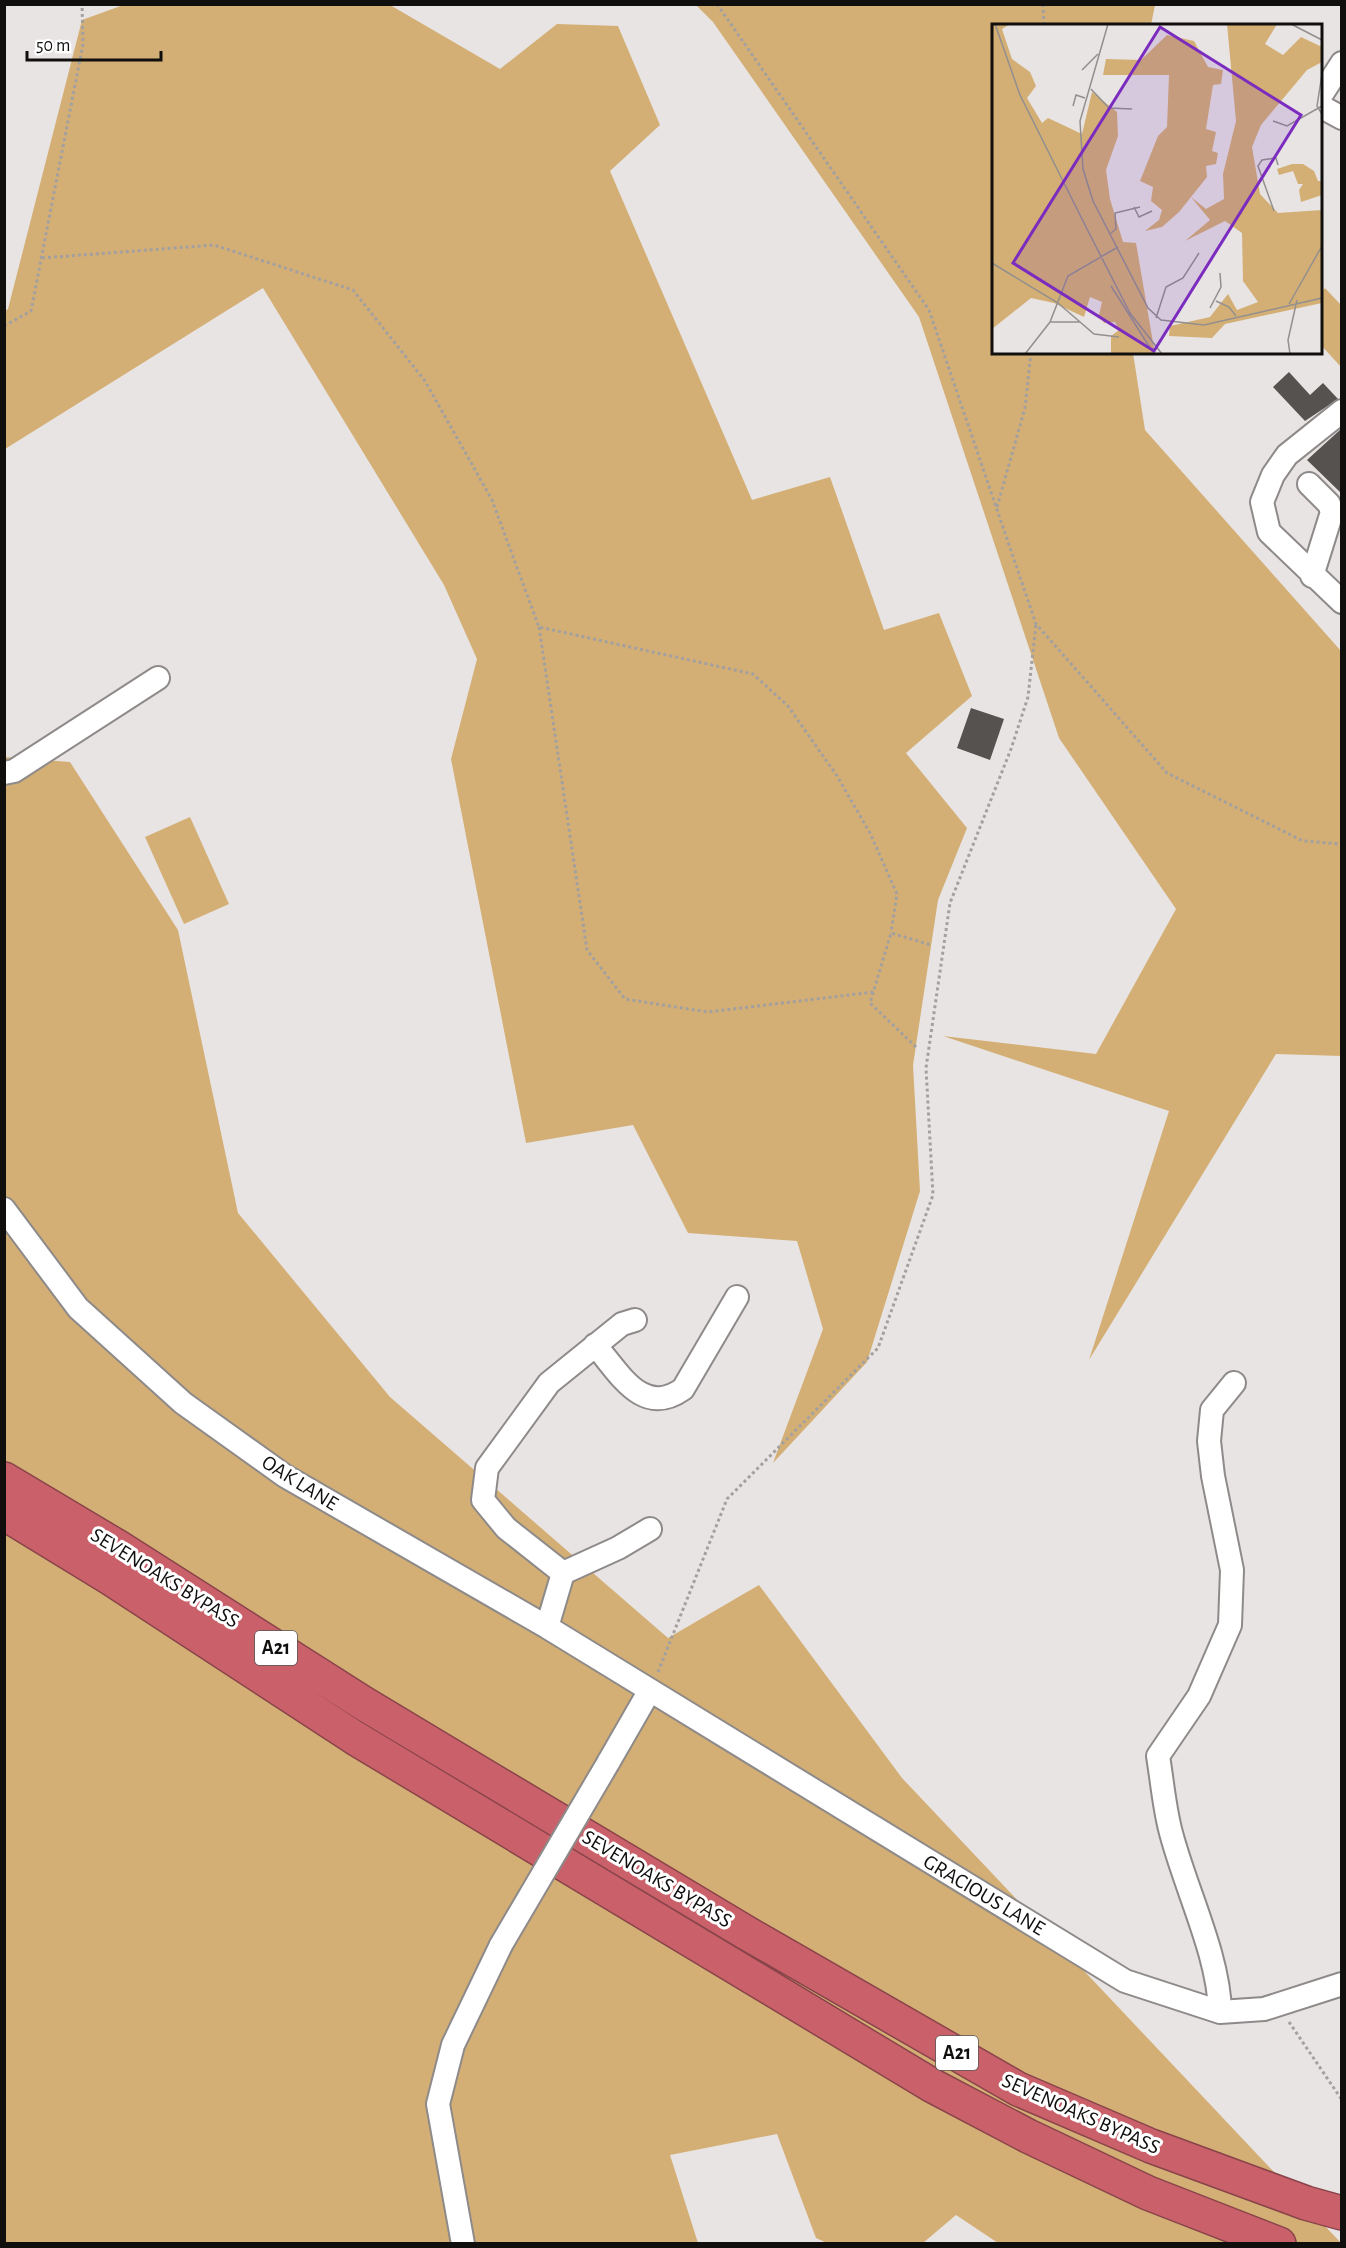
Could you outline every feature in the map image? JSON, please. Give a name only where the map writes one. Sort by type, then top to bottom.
[{"type":"highway","name":"SEVENOAKS BYPASS","points":[[4,1479],[118,1547],[363,1703],[745,1932],[1018,2089],[1151,2146],[1306,2203],[1341,2213]]},
{"type":"highway","name":"SEVENOAKS BYPASS","points":[[4,1513],[110,1578],[355,1738],[933,2086],[1028,2136],[1148,2193],[1279,2244]]},
{"type":"street","points":[[1322,94],[1341,63]]},
{"type":"street","points":[[1322,107],[1341,118]]},
{"type":"street","points":[[1341,411],[1287,455],[1274,475],[1262,502],[1269,532],[1341,602]]},
{"type":"street","points":[[1309,484],[1329,504],[1332,512],[1312,576]]},
{"type":"street","points":[[4,773],[14,771],[158,678]]},
{"type":"street","name":"OAK LANE","points":[[4,1209],[78,1308],[183,1403],[285,1476],[547,1627],[650,1690]]},
{"type":"street","points":[[595,1345],[635,1391],[646,1398],[671,1398],[683,1389],[737,1297]]},
{"type":"street","points":[[563,1573],[506,1528],[483,1500],[487,1468],[549,1383],[622,1324],[635,1320]]},
{"type":"street","points":[[1220,2012],[1220,1996],[1210,1959],[1170,1828],[1158,1756],[1198,1696],[1230,1625],[1232,1570],[1213,1476],[1209,1441],[1212,1410],[1234,1383]]},
{"type":"street","points":[[547,1627],[563,1573],[618,1548],[650,1529]]},
{"type":"street","points":[[463,2244],[438,2104],[453,2045],[501,1945],[650,1690]]},
{"type":"street","name":"GRACIOUS LANE","points":[[650,1690],[1125,1981],[1220,2012],[1277,2005],[1341,1984]]},
{"type":"path","points":[[4,326],[31,311],[83,44],[82,4]]},
{"type":"path","points":[[717,4],[929,310],[1036,624],[1167,773],[1303,841],[1341,844]]},
{"type":"path","points":[[1043,4],[1044,24]]},
{"type":"path","points":[[42,258],[214,245],[354,290],[425,381],[492,500],[539,627],[587,950],[625,999],[708,1012],[874,992]]},
{"type":"path","points":[[997,509],[1025,408],[1031,354]]},
{"type":"path","points":[[650,1690],[727,1499],[878,1348],[886,1326],[933,1195],[926,1068],[950,903],[1011,748],[1028,697],[1036,624]]},
{"type":"path","points":[[539,627],[753,674],[788,706],[837,776],[870,834],[897,894],[891,933],[870,1003],[916,1047]]},
{"type":"path","points":[[891,933],[931,945]]},
{"type":"path","points":[[1277,2005],[1341,2100]]},
{"type":"shaded area","points":[[126,4],[390,5],[500,69],[557,24],[618,26],[660,125],[610,171],[752,500],[830,477],[884,630],[939,613],[972,696],[906,753],[967,828],[938,900],[913,1065],[920,1191],[867,1362],[773,1463],[823,1329],[797,1241],[688,1233],[633,1125],[526,1143],[451,759],[477,659],[444,585],[263,288],[5,449],[5,311],[8,309],[82,20]]},
{"type":"shaded area","points":[[696,5],[1155,5],[1151,24],[992,24],[992,354],[1133,354],[1145,430],[1341,651],[1342,1056],[1276,1054],[1089,1360],[1169,1111],[943,1036],[1096,1054],[1176,909],[1059,738],[919,317],[713,22]]},
{"type":"shaded area","points":[[1325,288],[1341,305],[1341,367],[1322,346],[1322,292]]},
{"type":"shaded area","points":[[4,757],[70,762],[178,930],[238,1213],[390,1397],[668,1638],[759,1585],[902,1778],[1341,2243],[998,2243],[956,2215],[923,2243],[827,2243],[816,2238],[777,2134],[670,2155],[698,2243],[5,2243]]},
{"type":"shaded area","points":[[190,817],[229,904],[184,924],[145,837]]},
{"type":"building","points":[[1289,372],[1310,395],[1323,383],[1338,399],[1305,421],[1273,387]]},
{"type":"building","points":[[1341,429],[1341,493],[1307,460]]},
{"type":"building","points":[[971,708],[1004,719],[990,760],[957,748]]}]
